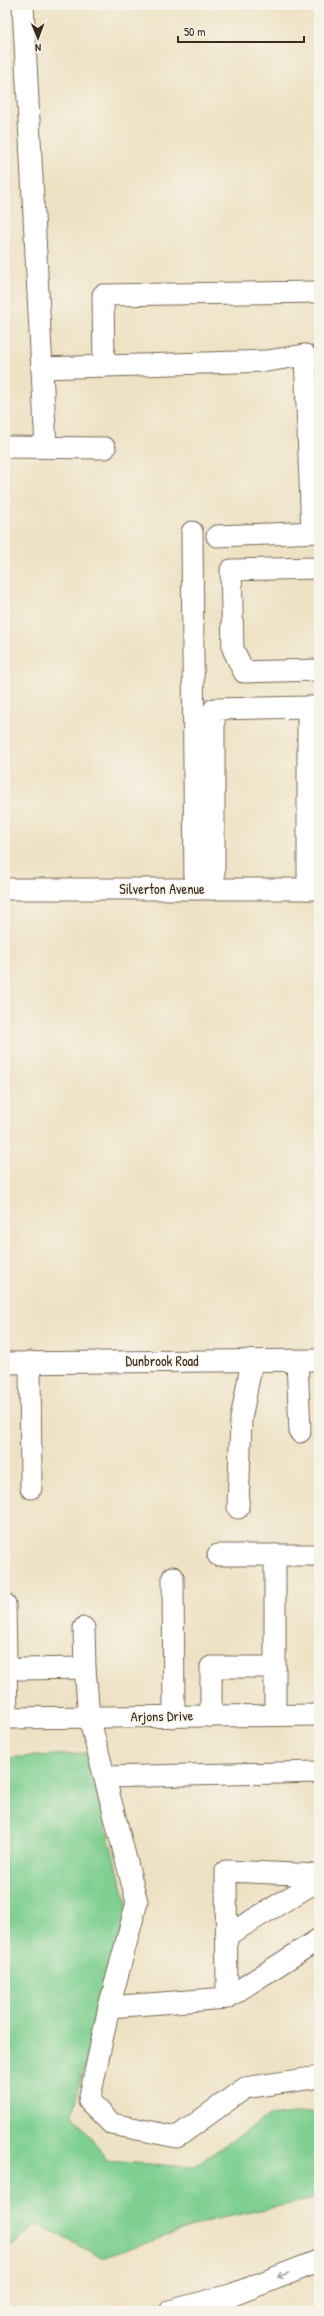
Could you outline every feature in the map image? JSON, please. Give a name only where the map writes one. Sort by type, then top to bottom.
[{"type":"main road","points":[[171,2311],[232,2295],[319,2260]]},
{"type":"street","points":[[23,5],[46,447]]},
{"type":"street","points":[[104,366],[103,295],[319,292]]},
{"type":"street","points":[[42,368],[267,361],[312,362],[315,532],[216,536]]},
{"type":"street","points":[[5,447],[105,448]]},
{"type":"street","points":[[192,532],[205,889]]},
{"type":"street","points":[[319,568],[230,570],[233,649],[244,672],[319,670]]},
{"type":"street","points":[[205,889],[214,710],[314,707],[314,889]]},
{"type":"street","name":"Silverton Avenue","points":[[5,889],[314,889]]},
{"type":"street","name":"Dunbrook Road","points":[[5,1363],[319,1360]]},
{"type":"street","points":[[238,1508],[241,1419],[252,1361]]},
{"type":"street","points":[[297,1361],[300,1432]]},
{"type":"street","points":[[30,1362],[31,1488]]},
{"type":"street","points":[[218,1555],[319,1555]]},
{"type":"street","points":[[275,1555],[275,1715]]},
{"type":"street","points":[[173,1578],[174,1716]]},
{"type":"street","points":[[5,1604],[6,1718]]},
{"type":"street","points":[[84,1628],[85,1668],[89,1717],[137,1902],[109,2007],[89,2101],[112,2124],[177,2137],[246,2088],[319,2077]]},
{"type":"street","points":[[211,1716],[211,1667],[275,1667]]},
{"type":"street","points":[[20,1669],[85,1668]]},
{"type":"street","name":"Arjons Drive","points":[[6,1718],[319,1715]]},
{"type":"street","points":[[105,1778],[319,1772]]},
{"type":"street","points":[[227,1998],[226,1871],[319,1875]]},
{"type":"street","points":[[226,1936],[319,1880]]},
{"type":"street","points":[[109,2007],[227,1998],[319,1939]]},
{"type":"green space","points":[[85,1753],[128,1907],[72,2113],[108,2161],[192,2167],[268,2117],[319,2111],[319,2198],[213,2220],[102,2258],[38,2224],[5,2252],[5,1758]]}]
